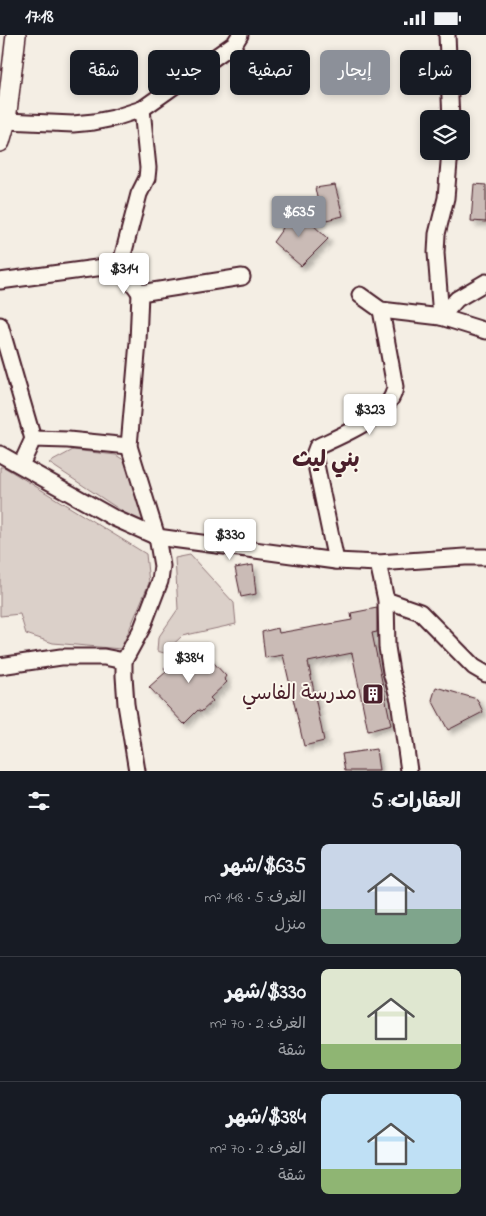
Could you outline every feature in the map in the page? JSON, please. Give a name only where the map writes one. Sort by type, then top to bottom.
[{"type":"street","points":[[0,142],[6,121],[16,35]]},
{"type":"street","points":[[6,121],[73,124],[114,118],[142,109],[235,43],[240,35]]},
{"type":"street","points":[[447,35],[451,110]]},
{"type":"street","points":[[118,270],[148,173],[142,109]]},
{"type":"street","points":[[441,317],[436,253],[437,234],[446,198],[449,160]]},
{"type":"street","points":[[0,281],[104,267],[118,270],[127,276],[140,293],[138,342],[129,446],[157,537],[162,566],[160,581],[142,628],[124,661],[126,704],[137,771]]},
{"type":"street","points":[[140,293],[242,277]]},
{"type":"street","points":[[441,317],[456,299],[486,282]]},
{"type":"street","points":[[360,295],[381,309],[441,317],[486,331]]},
{"type":"street","points":[[336,561],[314,451],[316,447],[374,417],[390,402],[395,387],[381,309]]},
{"type":"street","points":[[0,325],[33,439],[21,465]]},
{"type":"street","points":[[33,439],[68,439],[129,446]]},
{"type":"street","points":[[0,454],[114,517],[157,537],[336,561],[378,563],[486,557]]},
{"type":"street","points":[[465,557],[486,544]]},
{"type":"street","points":[[378,563],[386,600],[387,647],[391,672],[399,700],[410,771]]},
{"type":"street","points":[[386,600],[420,612],[474,667],[486,674]]},
{"type":"street","points":[[0,666],[62,657],[104,657],[124,661]]},
{"type":"shaded area","points":[[73,450],[116,455],[130,464],[155,533],[49,463]]},
{"type":"shaded area","points":[[0,467],[4,467],[146,554],[149,583],[121,649],[53,643],[26,634],[20,614],[0,616]]},
{"type":"shaded area","points":[[190,555],[234,603],[236,624],[182,636],[164,653],[157,651],[158,638],[178,609],[175,558]]},
{"type":"building","points":[[474,184],[486,185],[486,222],[471,221]]},
{"type":"building","points":[[335,185],[343,216],[322,221],[315,188]]},
{"type":"building","points":[[298,212],[313,223],[311,223],[328,239],[301,266],[273,242],[283,228],[276,221],[284,213],[292,219]]},
{"type":"building","points":[[253,565],[256,594],[241,597],[235,568]]},
{"type":"building","name":"مدرسة الفاسي","points":[[377,608],[377,632],[372,633],[391,725],[368,731],[352,653],[308,662],[324,741],[304,746],[283,655],[265,658],[262,632],[278,628],[279,633],[352,620],[351,613]]},
{"type":"building","points":[[199,647],[226,676],[224,679],[227,682],[210,698],[213,701],[201,712],[198,710],[184,724],[149,687],[167,671],[164,668],[178,654],[182,658],[192,648],[195,651]]},
{"type":"building","points":[[436,687],[477,699],[483,712],[448,730],[432,700]]},
{"type":"building","points":[[376,749],[379,771],[345,771],[342,754]]},
{"type":"place","name":"مدرسة الفاسي","points":[[373,694]]},
{"type":"district","name":"بني ليث","points":[[326,461]]}]
